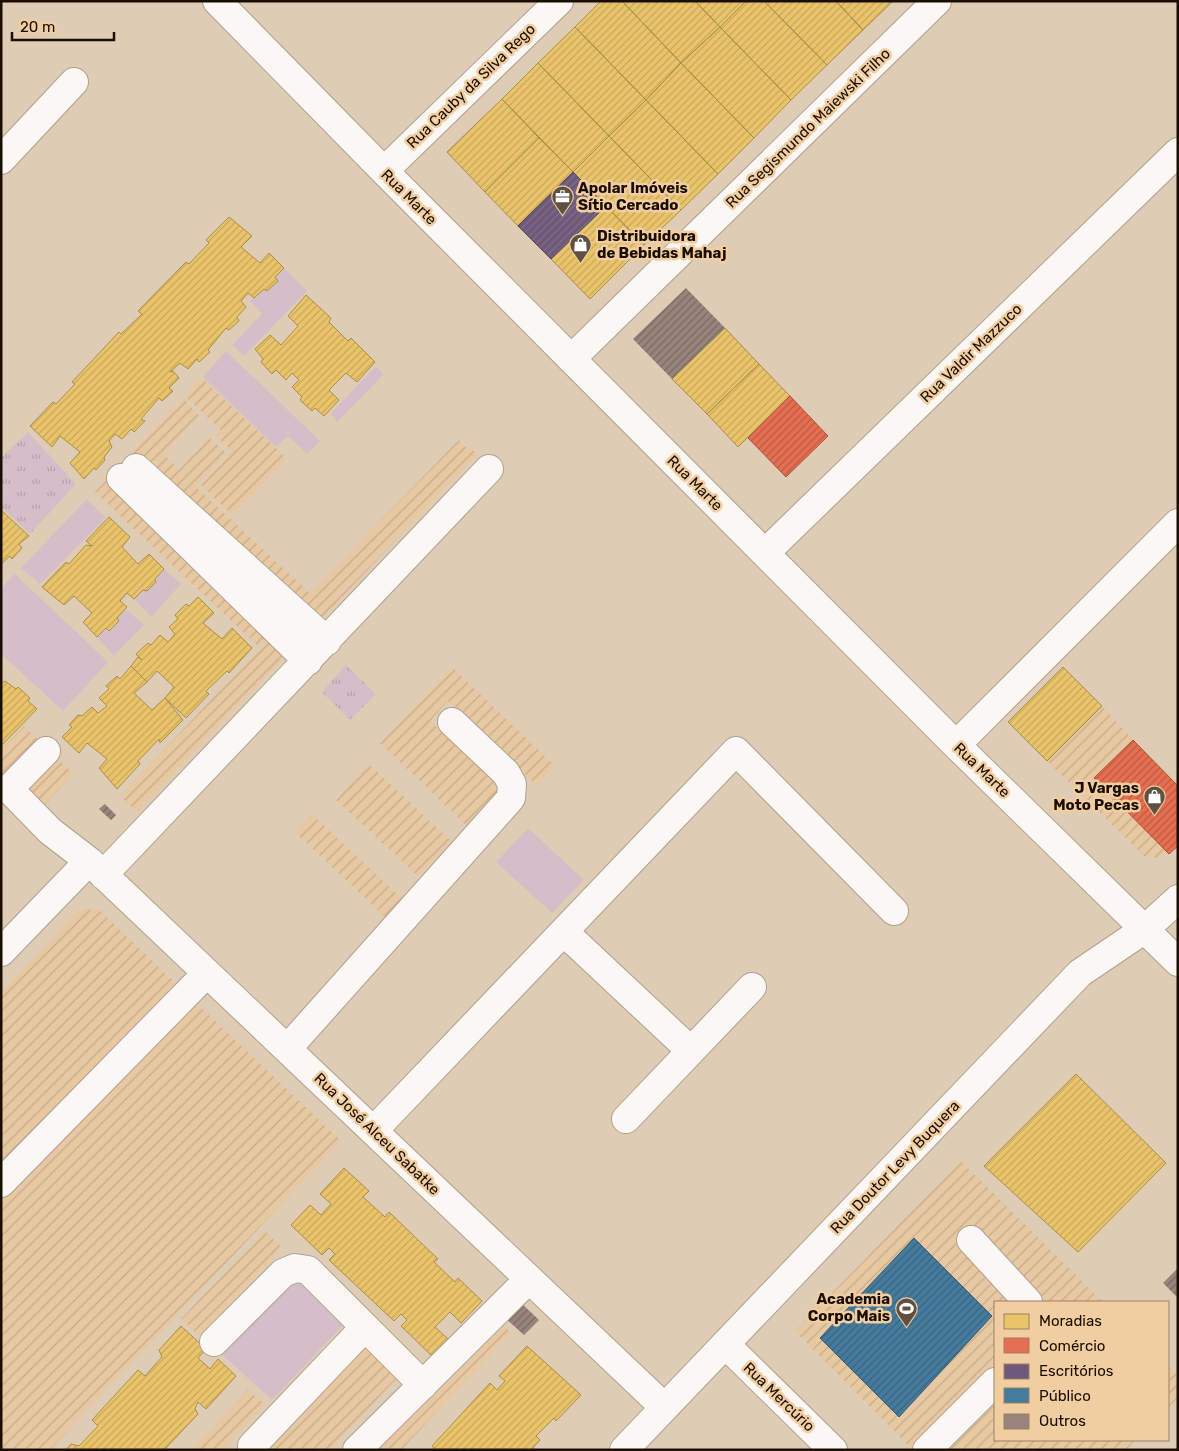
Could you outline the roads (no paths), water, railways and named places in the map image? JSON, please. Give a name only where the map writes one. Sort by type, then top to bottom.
[{"type":"street","name":"Rua Marte","points":[[217,1],[956,745],[1178,962]]},
{"type":"street","name":"Rua Cauby da Silva Rego","points":[[384,171],[559,1]]},
{"type":"street","name":"Rua Segismundo Maiewski Filho","points":[[571,359],[937,1]]},
{"type":"street","points":[[1,160],[74,82]]},
{"type":"street","name":"Rua Valdir Mazzuco","points":[[765,553],[1178,152]]},
{"type":"street","points":[[1,952],[96,868],[308,661],[489,469]]},
{"type":"street","points":[[308,661],[128,473],[327,641]]},
{"type":"street","points":[[956,745],[1178,523]]},
{"type":"street","points":[[287,1049],[511,798],[512,784],[506,773],[452,722]]},
{"type":"street","name":"Rua José Alceu Sabatke","points":[[46,751],[9,789],[50,831],[96,868],[664,1407]]},
{"type":"street","points":[[373,1131],[736,751],[894,911]]},
{"type":"street","name":"Rua Doutor Levy Buquera","points":[[624,1450],[1080,973],[1146,929],[1178,899]]},
{"type":"street","points":[[564,932],[690,1050]]},
{"type":"street","points":[[5,1171],[207,973]]},
{"type":"street","points":[[626,1119],[752,986]]},
{"type":"street","points":[[971,1240],[1027,1301]]},
{"type":"street","points":[[214,1342],[282,1273],[295,1268],[308,1270],[423,1385]]},
{"type":"street","points":[[357,1450],[529,1279]]},
{"type":"street","points":[[252,1446],[365,1327]]},
{"type":"street","name":"Rua Mercúrio","points":[[725,1344],[833,1450]]},
{"type":"street","points":[[927,1450],[994,1383]]},
{"type":"place","name":"Apolar Imóveis Sítio Cercado","points":[[562,216]]},
{"type":"place","name":"Distribuidora de Bebidas Mahaj","points":[[581,264]]},
{"type":"place","name":"J Vargas Moto Pecas","points":[[1155,816]]},
{"type":"place","name":"Academia Corpo Mais","points":[[906,1327]]}]
